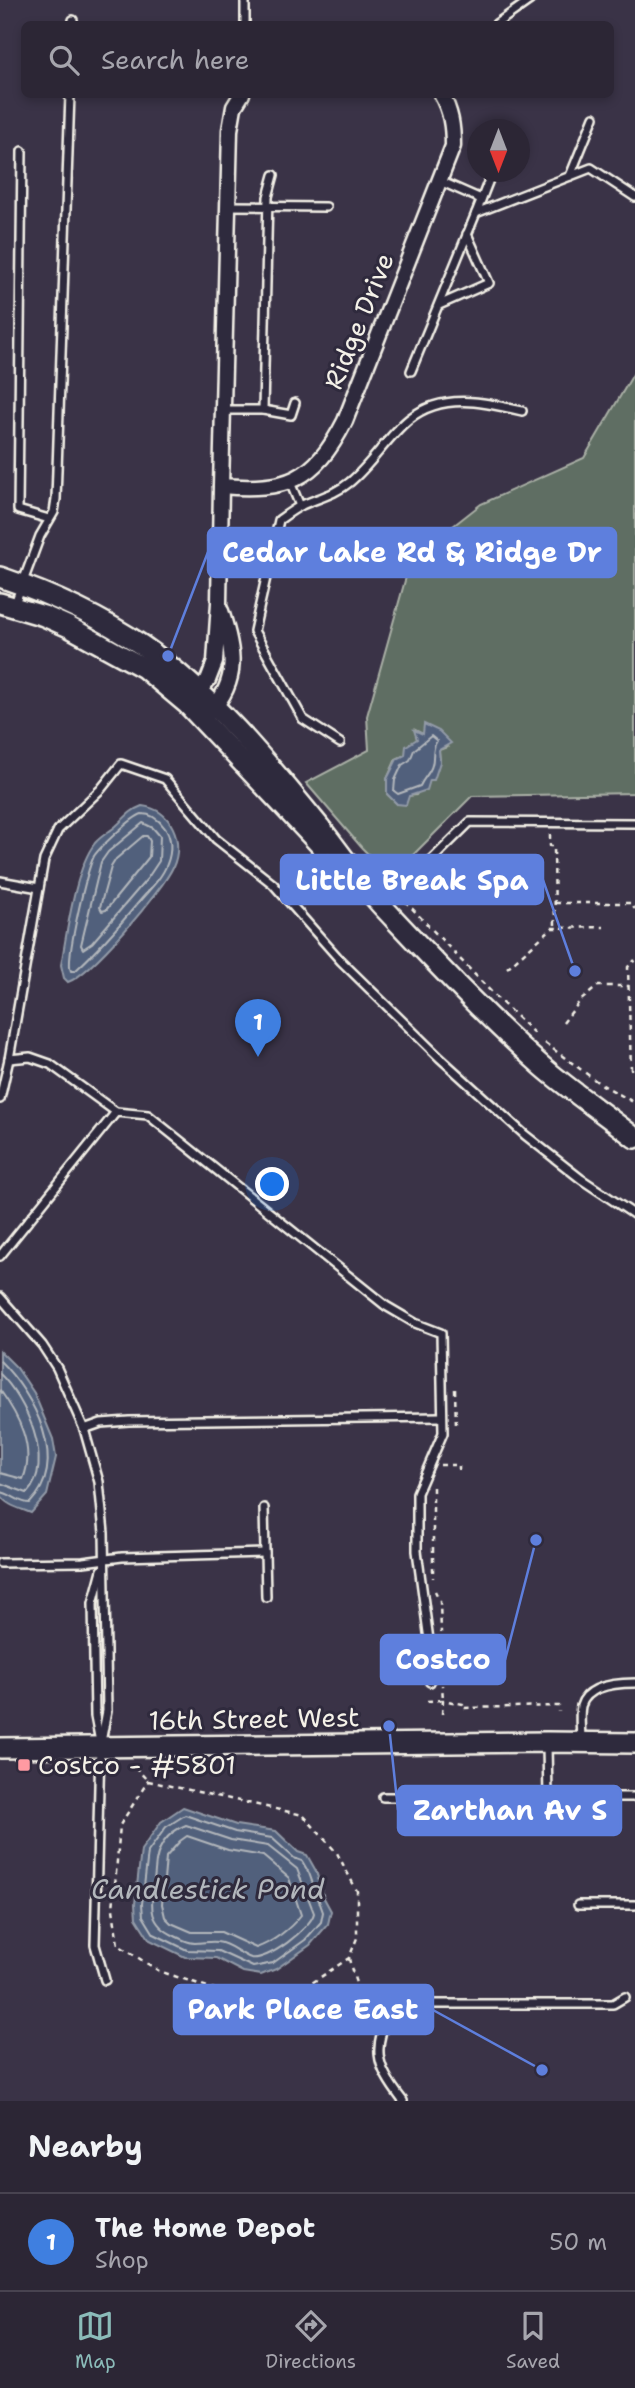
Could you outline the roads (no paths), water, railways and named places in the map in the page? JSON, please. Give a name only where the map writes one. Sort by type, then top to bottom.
[{"type":"street","points":[[192,698],[208,680],[215,662],[219,603],[230,130],[234,107],[240,98]]},
{"type":"street","name":"Ridge Drive","points":[[290,482],[334,443],[345,421],[453,146],[453,126],[443,98]]},
{"type":"street","points":[[221,486],[262,488],[290,482]]},
{"type":"street","points":[[0,578],[22,584],[102,621],[143,646],[208,714],[255,750],[321,828],[358,879],[518,1044],[635,1138]]},
{"type":"street","points":[[208,714],[225,694],[230,676],[232,652],[219,603]]},
{"type":"street","points":[[7,605],[69,627],[134,661],[192,698]]},
{"type":"street","points":[[602,1111],[635,1127]]},
{"type":"street","name":"16th Street West","points":[[0,1748],[635,1743]]},
{"type":"lane","points":[[245,0],[245,21]]},
{"type":"lane","points":[[500,21],[530,0]]},
{"type":"lane","points":[[7,605],[22,584],[54,512],[56,499],[70,98]]},
{"type":"lane","points":[[570,176],[594,117]]},
{"type":"lane","points":[[22,151],[18,510],[49,519]]},
{"type":"lane","points":[[476,213],[591,168],[635,197]]},
{"type":"lane","points":[[264,410],[268,197],[274,175]]},
{"type":"lane","points":[[440,181],[481,200]]},
{"type":"lane","points":[[411,371],[488,182]]},
{"type":"lane","points":[[228,205],[326,207]]},
{"type":"lane","points":[[439,305],[489,283],[467,234]]},
{"type":"lane","points":[[340,743],[303,719],[254,631],[279,520],[300,506],[324,498],[349,483],[409,419],[428,410],[450,401],[477,401],[523,411]]},
{"type":"lane","points":[[223,410],[264,410],[291,415],[295,403]]},
{"type":"lane","points":[[290,482],[300,506]]},
{"type":"lane","points":[[1,1097],[44,860],[58,830],[101,789],[121,764],[165,779],[216,839],[273,884],[341,961],[440,1058],[525,1135],[581,1179],[635,1215]]},
{"type":"lane","points":[[384,907],[470,822],[635,823]]},
{"type":"lane","points":[[0,881],[39,888]]},
{"type":"lane","points":[[9,1059],[30,1057],[50,1064],[116,1112],[148,1115],[386,1306],[415,1323],[441,1333],[443,1433],[417,1493],[417,1550],[429,1640],[430,1682]]},
{"type":"lane","points":[[0,1256],[116,1112]]},
{"type":"lane","points":[[0,1297],[42,1345],[57,1368],[84,1429],[99,1482],[104,1559],[107,1711],[100,1747],[94,1945],[105,1980]]},
{"type":"lane","points":[[84,1429],[102,1423],[129,1421],[442,1417]]},
{"type":"lane","points":[[264,1507],[265,1597]]},
{"type":"lane","points":[[0,1563],[83,1562],[265,1553]]},
{"type":"lane","points":[[100,1747],[95,1716],[93,1603],[104,1559]]},
{"type":"lane","points":[[580,1742],[581,1705],[593,1691],[617,1683],[635,1683]]},
{"type":"lane","points":[[547,1742],[548,1797]]},
{"type":"lane","points":[[383,1797],[635,1797]]},
{"type":"lane","points":[[578,1905],[635,1905]]},
{"type":"lane","points":[[403,2101],[384,2076],[379,2054],[380,2030],[392,2004],[612,2004],[625,1997]]},
{"type":"water","points":[[424,724],[439,731],[451,743],[439,750],[440,762],[434,780],[430,780],[427,790],[409,796],[406,805],[397,804],[387,794],[387,779],[397,759],[405,755],[406,746],[417,739],[414,730],[423,734]]},
{"type":"water","points":[[142,806],[161,813],[173,828],[177,847],[173,867],[155,894],[108,949],[68,982],[64,978],[61,965],[82,868],[97,841]]},
{"type":"water","points":[[0,1351],[17,1368],[34,1393],[53,1439],[56,1457],[47,1495],[31,1513],[10,1504],[0,1495]]},
{"type":"water","name":"Candlestick Pond","points":[[183,1807],[236,1825],[276,1831],[298,1852],[307,1855],[331,1911],[328,1924],[310,1945],[276,1969],[261,1975],[243,1972],[216,1958],[185,1957],[150,1940],[136,1918],[141,1850],[161,1822]]},
{"type":"place","name":"Cedar Lake Rd & Ridge Dr","points":[[168,656]]},
{"type":"place","name":"Little Break Spa","points":[[575,971]]},
{"type":"place","name":"The Home Depot","points":[[258,1057]]},
{"type":"place","name":"Costco","points":[[536,1540]]},
{"type":"place","name":"Zarthan Av S","points":[[389,1726]]},
{"type":"place","name":"Costco - #5801","points":[[24,1765]]},
{"type":"place","name":"Park Place East","points":[[542,2070]]}]
